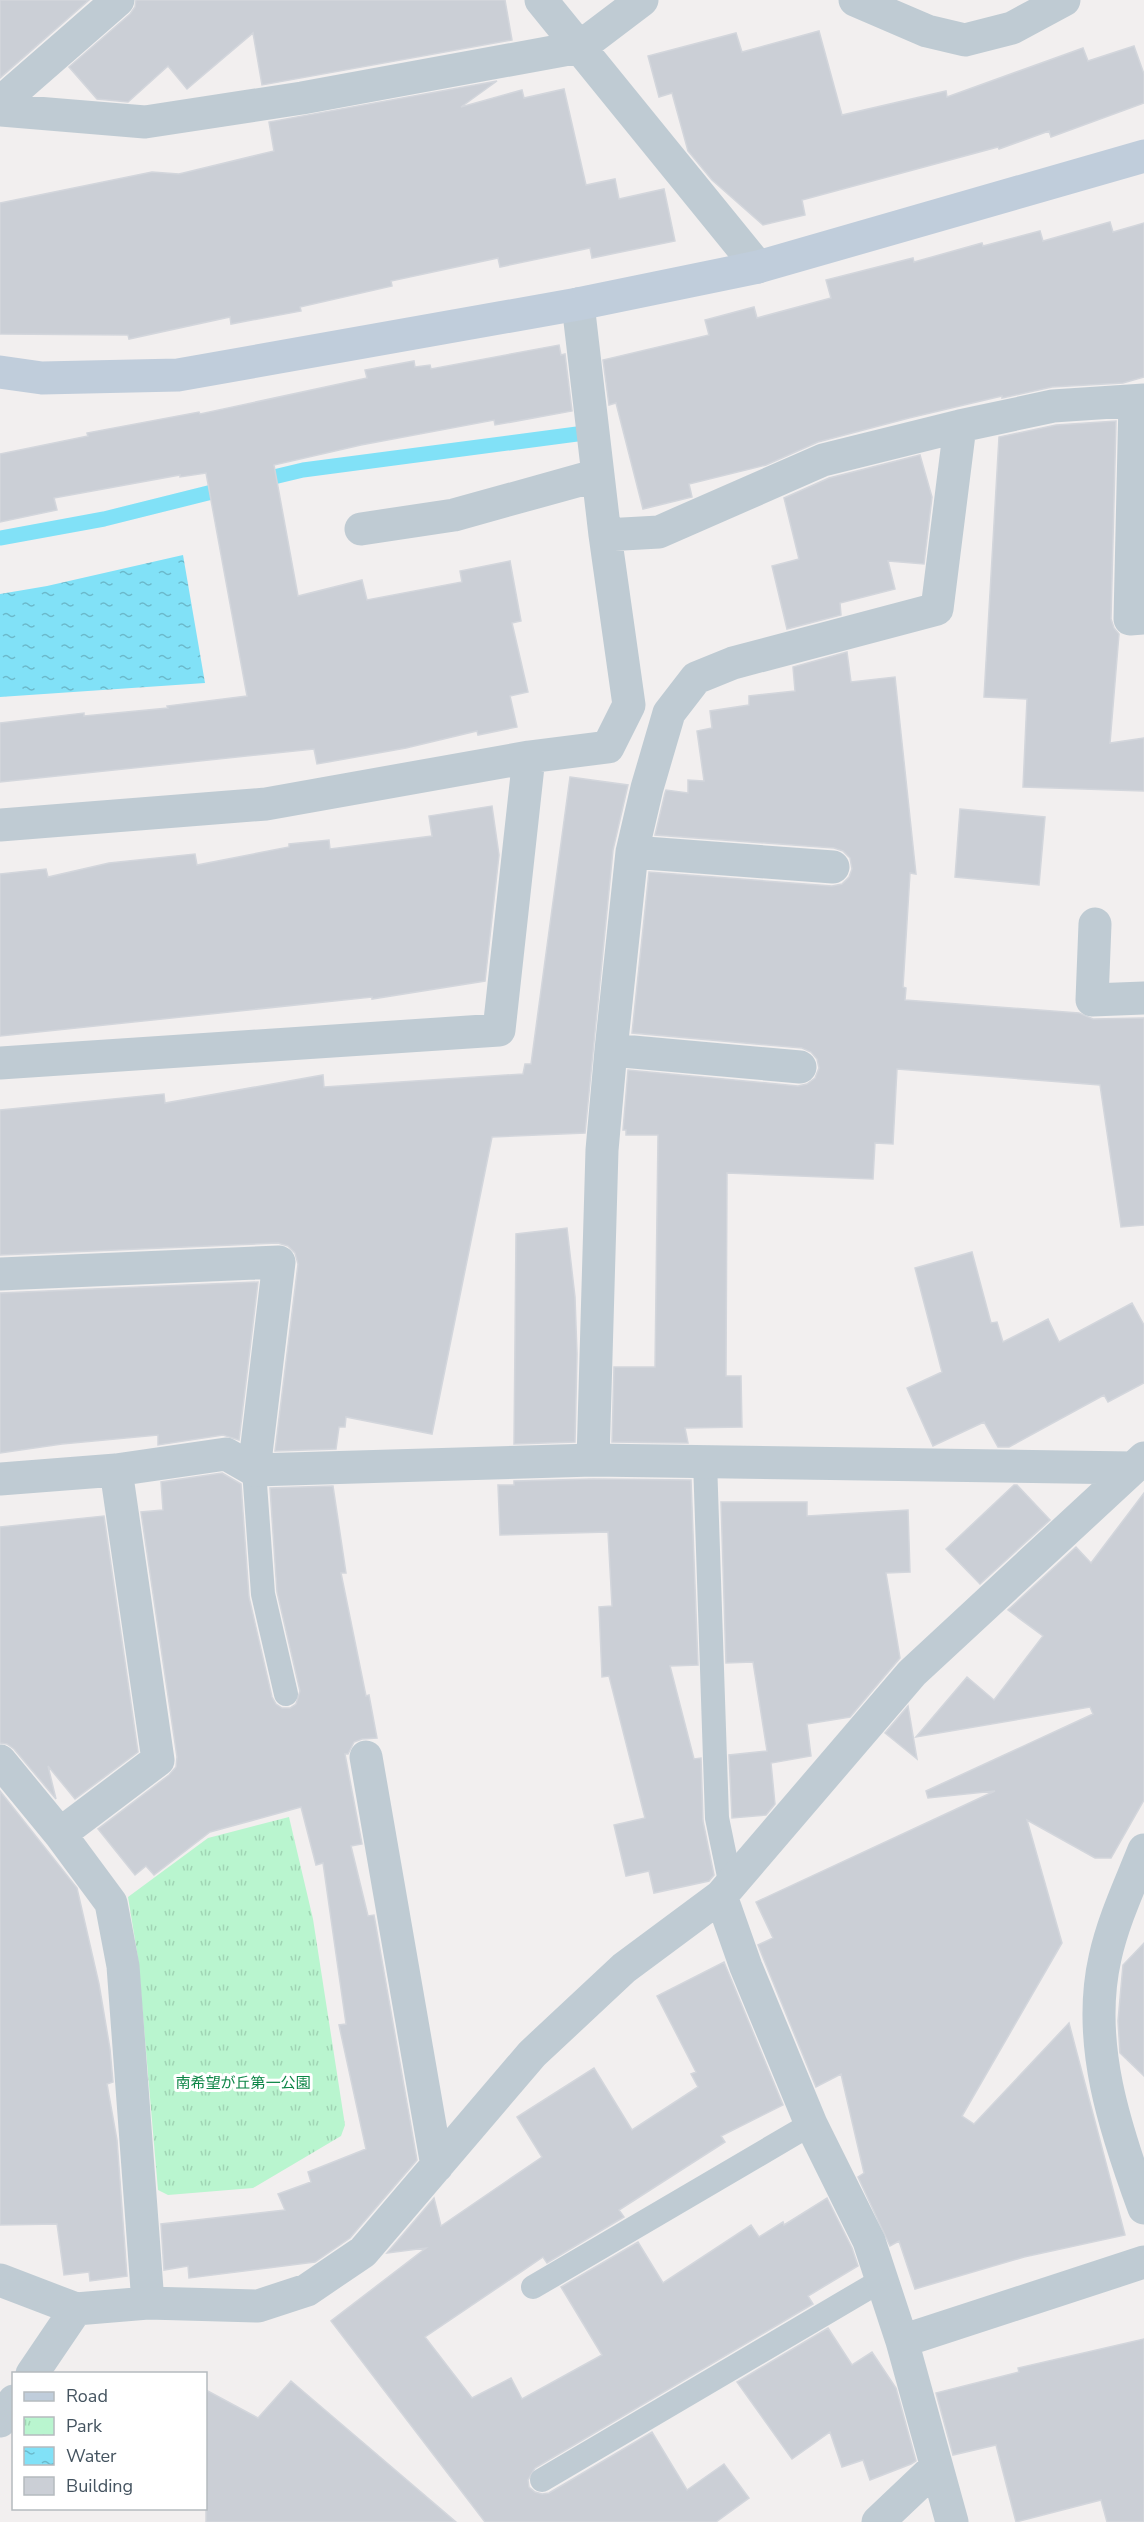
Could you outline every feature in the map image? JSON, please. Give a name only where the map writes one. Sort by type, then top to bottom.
[{"type":"street","points":[[0,103],[118,0]]},
{"type":"street","points":[[541,0],[758,267]]},
{"type":"street","points":[[0,110],[145,122],[302,98],[580,47],[642,0]]},
{"type":"street","points":[[855,0],[927,31],[964,40],[1012,28],[1064,0]]},
{"type":"street","points":[[0,372],[42,378],[178,375],[578,304],[758,267],[1144,156]]},
{"type":"street","points":[[0,825],[266,804],[529,757],[608,747],[629,705],[605,535],[578,304]]},
{"type":"street","points":[[605,535],[659,532],[823,460],[1053,406],[1140,401],[1130,619],[1144,618]]},
{"type":"street","points":[[593,1460],[602,1150],[610,1050],[632,852],[647,788],[669,713],[696,678],[733,663],[937,609],[960,426]]},
{"type":"street","points":[[361,529],[454,515],[598,475]]},
{"type":"street","points":[[0,1063],[499,1030],[529,757]]},
{"type":"street","points":[[632,852],[833,867]]},
{"type":"street","points":[[1095,924],[1092,1000],[1144,998]]},
{"type":"street","points":[[610,1050],[800,1067]]},
{"type":"street","points":[[0,1274],[279,1262],[255,1470]]},
{"type":"street","points":[[0,1479],[116,1470],[226,1454],[255,1470],[593,1460],[1138,1463]]},
{"type":"street","points":[[0,2280],[76,2309],[148,2303],[258,2306],[307,2290],[363,2252],[532,2054],[624,1968],[726,1891],[912,1673],[1138,1463]]},
{"type":"street","points":[[60,1834],[158,1760],[116,1470]]},
{"type":"street","points":[[366,1758],[437,2166]]},
{"type":"street","points":[[0,1761],[60,1834],[111,1904],[123,1966],[148,2303]]},
{"type":"street","points":[[1144,1850],[1121,1907],[1105,1958],[1097,2025],[1110,2101],[1128,2165],[1144,2208]]},
{"type":"street","points":[[726,1891],[746,1967],[811,2124],[869,2241],[902,2341],[952,2522]]},
{"type":"street","points":[[902,2341],[1144,2262]]},
{"type":"street","points":[[33,2372],[76,2309]]},
{"type":"street","points":[[0,2421],[12,2404]]},
{"type":"street","points":[[878,2522],[936,2467]]},
{"type":"lane","points":[[705,1461],[717,1818],[726,1891]]},
{"type":"lane","points":[[255,1470],[263,1594],[286,1694]]},
{"type":"lane","points":[[534,2287],[811,2124]]},
{"type":"lane","points":[[542,2480],[882,2280]]},
{"type":"green space","name":"南希望が丘第一公園","points":[[289,1817],[313,1919],[345,2125],[341,2136],[253,2188],[168,2195],[158,2190],[138,1958],[128,1897],[208,1838]]},
{"type":"water","points":[[183,555],[205,683],[0,697],[0,594],[47,586]]},
{"type":"building","points":[[0,0],[89,0],[0,78]]},
{"type":"building","points":[[136,0],[505,0],[512,40],[262,85],[253,33],[187,89],[168,66],[128,102],[97,99],[69,67],[130,14],[135,7]]},
{"type":"building","points":[[819,31],[842,115],[946,91],[947,97],[1083,48],[1088,61],[1134,46],[1144,74],[1144,103],[1051,137],[1049,131],[999,149],[998,147],[802,200],[805,215],[763,225],[712,180],[688,151],[672,93],[659,97],[648,56],[736,33],[742,52]]},
{"type":"building","points":[[497,81],[461,107],[522,90],[524,98],[564,89],[586,185],[615,179],[619,199],[664,189],[675,241],[592,258],[590,248],[500,267],[498,258],[391,281],[392,286],[300,307],[301,311],[231,324],[230,317],[129,339],[128,335],[0,334],[0,203],[152,172],[179,174],[274,151],[269,122]]},
{"type":"building","points":[[1110,222],[1113,232],[1144,223],[1144,377],[1123,383],[1052,387],[909,418],[818,442],[766,465],[689,484],[692,497],[643,509],[616,403],[609,405],[603,360],[709,335],[705,320],[754,307],[757,318],[831,298],[826,280],[913,258],[914,262],[982,243],[983,246],[1040,231],[1043,241]]},
{"type":"building","points":[[559,345],[561,355],[565,354],[572,411],[495,425],[494,420],[361,445],[274,465],[298,596],[362,580],[367,600],[462,582],[460,571],[510,561],[521,621],[512,623],[528,692],[510,696],[517,727],[478,735],[477,731],[406,748],[317,764],[314,749],[0,782],[0,723],[84,713],[84,716],[168,708],[167,706],[247,696],[206,473],[180,477],[180,475],[54,498],[57,510],[0,522],[0,454],[88,436],[87,433],[199,412],[200,414],[367,378],[365,370],[414,361],[415,367],[430,365],[431,369]]},
{"type":"building","points":[[1116,421],[1111,619],[1119,634],[1110,743],[1144,738],[1144,791],[1023,787],[1027,699],[984,697],[999,437],[1056,425]]},
{"type":"building","points":[[920,455],[932,497],[924,564],[888,561],[895,589],[840,603],[841,615],[787,629],[772,566],[799,559],[784,498],[829,478]]},
{"type":"building","points":[[847,652],[851,682],[895,677],[916,874],[910,873],[903,987],[906,988],[905,1000],[1079,1013],[1093,1019],[1144,1018],[1144,1225],[1121,1227],[1100,1085],[897,1069],[893,1144],[875,1143],[873,1179],[727,1173],[726,1376],[741,1376],[742,1427],[685,1428],[688,1443],[612,1442],[614,1367],[655,1367],[658,1135],[626,1135],[626,1130],[623,1130],[628,1070],[798,1086],[807,1084],[815,1078],[819,1068],[817,1059],[811,1052],[802,1048],[632,1033],[649,872],[832,886],[842,884],[849,877],[852,869],[850,858],[843,851],[834,848],[655,835],[665,793],[666,790],[688,793],[688,780],[704,781],[697,731],[712,728],[710,711],[749,705],[749,696],[795,691],[793,667]]},
{"type":"building","points":[[570,777],[628,785],[613,850],[585,1133],[492,1137],[432,1434],[346,1417],[345,1427],[339,1427],[336,1449],[275,1451],[298,1264],[295,1253],[288,1246],[278,1243],[0,1255],[0,1110],[164,1094],[165,1103],[323,1075],[324,1087],[523,1074],[525,1064],[531,1064]]},
{"type":"building","points":[[492,806],[499,855],[485,981],[372,999],[372,997],[0,1036],[0,874],[46,869],[48,877],[109,863],[195,854],[197,865],[289,847],[289,844],[329,840],[330,849],[432,836],[429,816]]},
{"type":"building","points":[[960,809],[1045,817],[1039,885],[955,877]]},
{"type":"building","points":[[567,1228],[575,1297],[577,1354],[575,1442],[514,1444],[516,1234]]},
{"type":"building","points":[[972,1252],[991,1323],[997,1322],[1003,1342],[1048,1319],[1059,1342],[1132,1303],[1144,1325],[1144,1383],[1108,1402],[1104,1395],[1009,1447],[998,1447],[984,1422],[933,1446],[907,1388],[942,1372],[915,1268]]},
{"type":"building","points":[[258,1282],[239,1440],[223,1435],[158,1445],[158,1435],[62,1444],[0,1453],[0,1293]]},
{"type":"building","points":[[222,1473],[241,1484],[249,1597],[272,1697],[282,1708],[290,1708],[296,1704],[300,1691],[277,1592],[270,1488],[333,1486],[346,1573],[341,1573],[377,1738],[354,1742],[348,1754],[345,1754],[362,1844],[351,1846],[368,1916],[374,1915],[417,2160],[350,2238],[315,2262],[189,2278],[188,2266],[164,2270],[161,2224],[285,2210],[278,2194],[311,2182],[308,2172],[366,2149],[339,2025],[346,2024],[323,1863],[316,1865],[301,1807],[210,1832],[154,1875],[146,1866],[135,1875],[98,1829],[169,1775],[176,1767],[177,1757],[141,1512],[163,1510],[161,1482]]},
{"type":"building","points":[[691,1480],[698,1665],[670,1666],[694,1759],[701,1758],[703,1821],[714,1875],[709,1881],[654,1893],[649,1871],[626,1876],[614,1825],[645,1818],[609,1676],[602,1677],[599,1607],[612,1606],[608,1532],[500,1535],[498,1485],[514,1485],[514,1481]]},
{"type":"building","points":[[1014,1485],[1017,1485],[1050,1520],[980,1584],[946,1549]]},
{"type":"building","points":[[1144,1493],[1144,1800],[1111,1858],[1095,1858],[1027,1820],[1062,1943],[962,2116],[974,2124],[1069,2023],[1125,2235],[1024,2257],[915,2289],[899,2241],[890,2246],[858,2177],[864,2173],[841,2074],[816,2087],[758,1945],[773,1938],[756,1902],[995,1791],[928,1798],[926,1791],[1093,1714],[1090,1707],[916,1737],[967,1677],[994,1700],[1043,1636],[1008,1610],[1076,1547],[1091,1563]]},
{"type":"building","points":[[721,1502],[807,1502],[807,1516],[908,1510],[910,1572],[886,1573],[900,1658],[850,1717],[807,1724],[811,1756],[771,1763],[775,1804],[766,1815],[732,1818],[729,1755],[767,1751],[753,1662],[726,1663]]},
{"type":"building","points":[[104,1516],[138,1752],[75,1799],[48,1766],[56,1799],[14,1749],[7,1744],[0,1743],[0,1527]]},
{"type":"building","points":[[908,1706],[917,1759],[885,1733]]},
{"type":"building","points":[[0,1791],[77,1888],[99,1984],[110,2049],[113,2082],[107,2084],[117,2140],[127,2276],[90,2281],[89,2272],[64,2275],[57,2224],[0,2225]]},
{"type":"building","points":[[1144,1943],[1144,2076],[1120,2053],[1118,2021],[1123,1965]]},
{"type":"building","points":[[724,1962],[783,2105],[721,2136],[725,2142],[619,2210],[624,2217],[547,2263],[543,2257],[425,2337],[472,2398],[511,2378],[522,2399],[602,2355],[561,2287],[638,2242],[663,2283],[751,2225],[759,2237],[783,2222],[784,2225],[827,2198],[852,2248],[858,2266],[808,2296],[813,2304],[535,2468],[528,2480],[529,2487],[535,2492],[549,2493],[652,2432],[687,2490],[724,2464],[749,2498],[716,2522],[485,2522],[331,2321],[426,2248],[387,2253],[434,2198],[441,2226],[542,2157],[517,2117],[594,2068],[632,2130],[698,2087],[691,2074],[696,2072],[657,1996]]},
{"type":"building","points":[[828,2328],[852,2365],[872,2352],[896,2388],[916,2461],[870,2480],[863,2460],[842,2467],[830,2432],[792,2459],[737,2382]]},
{"type":"building","points":[[1144,2339],[1144,2522],[1107,2522],[1101,2500],[1016,2522],[996,2445],[953,2455],[936,2393],[1019,2372],[1018,2368]]},
{"type":"building","points":[[291,2381],[456,2522],[206,2522],[207,2391],[258,2418]]},
{"type":"waterway","points":[[257,481],[303,470],[577,434]]},
{"type":"waterway","points":[[0,538],[104,519],[228,488]]}]
